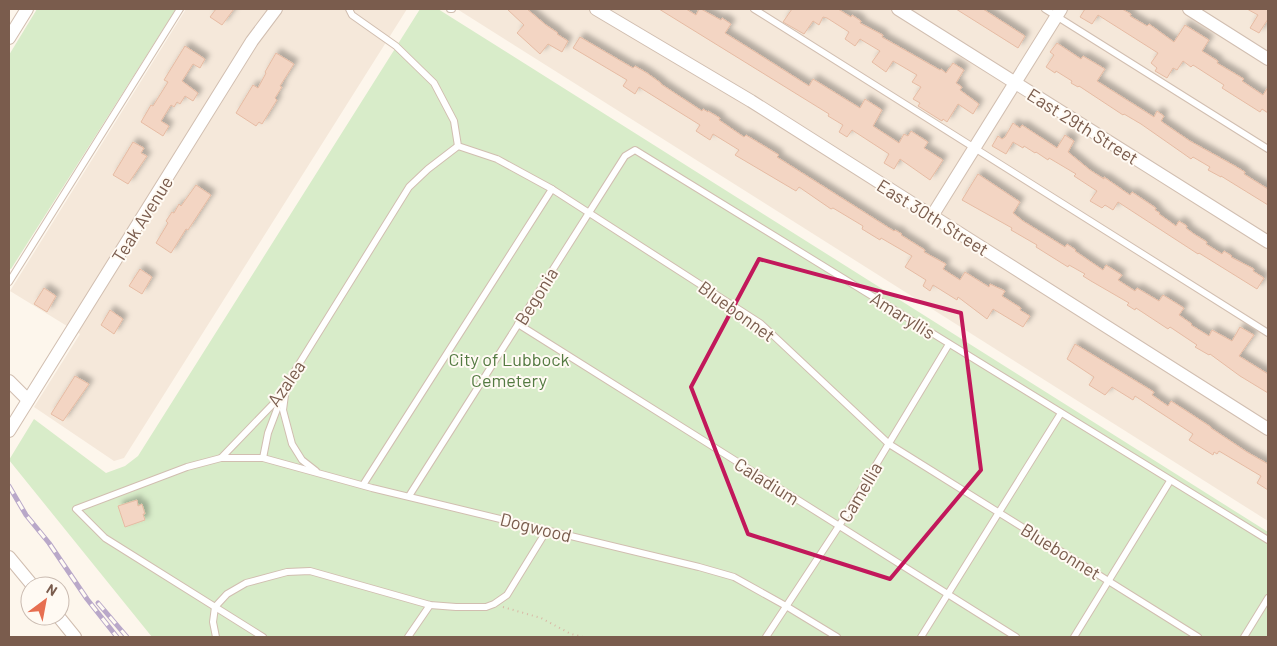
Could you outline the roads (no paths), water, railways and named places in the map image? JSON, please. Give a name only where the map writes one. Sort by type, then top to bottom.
[{"type":"street","points":[[9,38],[27,9]]},
{"type":"street","name":"Teak Avenue","points":[[9,431],[252,41],[275,9]]},
{"type":"street","name":"East 30th Street","points":[[596,9],[751,101],[1268,429]]},
{"type":"street","name":"East 29th Street","points":[[898,9],[1268,242]]},
{"type":"street","points":[[1189,9],[1268,59]]},
{"type":"street","points":[[932,216],[1059,12]]},
{"type":"street","points":[[9,381],[28,400]]},
{"type":"street","points":[[9,557],[25,576]]},
{"type":"street","points":[[66,626],[75,637]]},
{"type":"lane","points":[[9,282],[180,9]]},
{"type":"lane","points":[[350,9],[352,15],[396,46],[434,83],[454,121],[458,146]]},
{"type":"lane","points":[[754,9],[1268,333]]},
{"type":"lane","points":[[1045,9],[1059,12],[1268,149]]},
{"type":"lane","name":"Bluebonnet","points":[[458,146],[497,159],[552,190],[760,323],[889,444],[1198,637]]},
{"type":"lane","name":"Azalea","points":[[221,458],[274,403],[409,188],[428,169],[458,146]]},
{"type":"lane","name":"Begonia","points":[[409,496],[625,156],[635,150]]},
{"type":"lane","name":"Amaryllis","points":[[635,150],[1268,540]]},
{"type":"lane","points":[[363,485],[552,190]]},
{"type":"lane","name":"Caladium","points":[[518,324],[1016,637]]},
{"type":"lane","name":"Camellia","points":[[766,637],[839,526],[950,344]]},
{"type":"lane","points":[[263,458],[268,433],[286,385]]},
{"type":"lane","points":[[286,385],[283,410],[292,444],[302,460],[317,472]]},
{"type":"lane","points":[[921,637],[1061,413]]},
{"type":"lane","points":[[221,458],[187,467],[76,509],[105,538],[263,637]]},
{"type":"lane","name":"Dogwood","points":[[221,458],[263,458],[363,485],[734,577],[837,637]]},
{"type":"lane","points":[[1074,637],[1170,481]]},
{"type":"lane","points":[[216,637],[215,607],[227,594],[246,583],[287,572],[310,571],[430,605],[486,607],[507,595],[547,530]]},
{"type":"lane","points":[[1244,637],[1268,598]]},
{"type":"lane","points":[[408,637],[430,605]]},
{"type":"railway","points":[[9,486],[26,515],[49,543],[87,599],[117,637]]},
{"type":"railway","points":[[98,603],[127,637]]},
{"type":"park label","name":"City of Lubbock Cemetery","points":[[509,369]]}]
